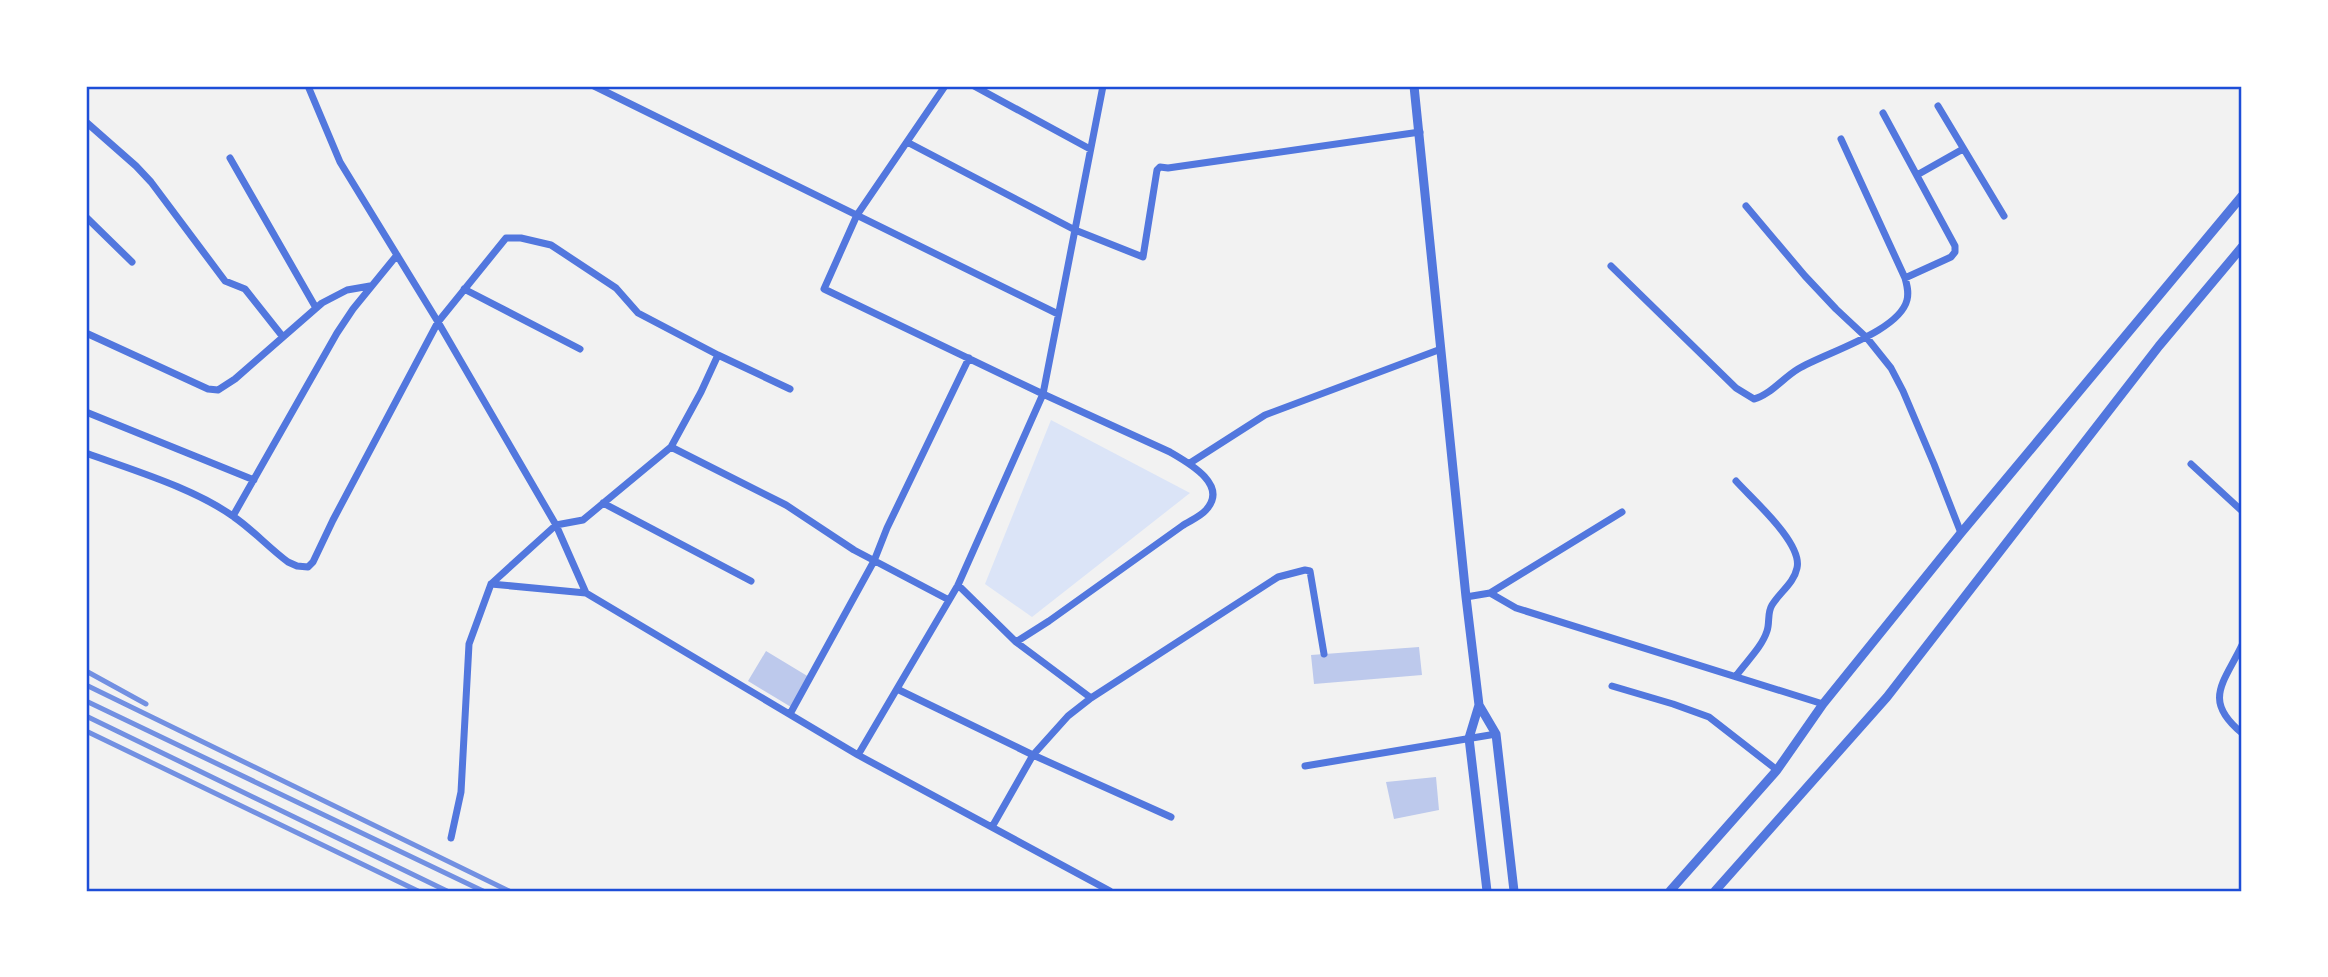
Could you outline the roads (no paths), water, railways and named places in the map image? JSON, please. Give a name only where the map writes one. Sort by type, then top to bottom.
[{"type":"street","points":[[308,86],[340,162],[438,322],[556,525],[586,593]]},
{"type":"street","points":[[594,86],[1059,314]]},
{"type":"street","points":[[945,86],[857,215],[824,289],[1190,463],[1205,475],[1213,492],[1212,503],[1204,513],[1016,642]]},
{"type":"street","points":[[974,86],[1090,149]]},
{"type":"street","points":[[858,755],[958,585],[1043,394],[1103,86]]},
{"type":"street","points":[[1414,86],[1479,705],[1496,734],[1514,891]]},
{"type":"street","points":[[1938,106],[2004,216]]},
{"type":"street","points":[[1883,113],[1955,246],[1951,257],[1905,278]]},
{"type":"street","points":[[86,122],[151,182],[225,281],[245,289],[283,337]]},
{"type":"street","points":[[907,142],[1075,230],[1143,257],[1157,170],[1160,167],[1420,132]]},
{"type":"street","points":[[1611,266],[1736,388],[1754,400],[1763,397],[1781,380],[1801,367],[1867,338],[1904,308],[1907,300],[1905,278],[1841,139]]},
{"type":"street","points":[[1917,175],[1964,149]]},
{"type":"street","points":[[230,158],[316,308]]},
{"type":"street","points":[[1670,891],[1777,770],[1823,704],[1961,533],[2242,196]]},
{"type":"street","points":[[1746,206],[1813,284],[1867,338],[1891,368],[1961,533]]},
{"type":"street","points":[[86,217],[132,262]]},
{"type":"street","points":[[86,453],[166,482],[233,516],[288,562],[303,568],[313,562],[332,520],[438,322],[506,238],[521,238],[551,245],[616,288],[638,313],[790,390]]},
{"type":"street","points":[[1715,891],[1887,697],[2159,346],[2242,247]]},
{"type":"street","points":[[233,516],[337,333],[370,286],[397,255]]},
{"type":"street","points":[[86,332],[214,390],[223,388],[235,379],[316,308],[336,294],[370,286]]},
{"type":"street","points":[[464,289],[580,349]]},
{"type":"street","points":[[1190,463],[1265,415],[1441,349]]},
{"type":"street","points":[[451,838],[461,792],[469,644],[491,584],[556,525],[583,520],[671,447],[718,355]]},
{"type":"street","points":[[790,714],[874,561],[887,528],[969,358]]},
{"type":"street","points":[[86,412],[254,480]]},
{"type":"street","points":[[671,447],[786,505],[854,550],[949,600]]},
{"type":"street","points":[[2191,464],[2242,511]]},
{"type":"street","points":[[1736,481],[1788,538],[1797,560],[1797,569],[1772,606],[1765,636],[1736,676]]},
{"type":"street","points":[[603,503],[751,581]]},
{"type":"street","points":[[1466,597],[1490,593],[1622,512]]},
{"type":"street","points":[[992,827],[1033,755],[1068,716],[1091,698],[1266,584],[1305,570],[1310,573],[1324,654]]},
{"type":"street","points":[[491,584],[586,593],[858,755],[1110,891]]},
{"type":"street","points":[[958,585],[1016,642],[1091,698]]},
{"type":"street","points":[[1490,593],[1516,608],[1823,704]]},
{"type":"street","points":[[2242,645],[2221,685],[2218,700],[2222,714],[2242,733]]},
{"type":"street","points":[[1612,686],[1709,717],[1777,770]]},
{"type":"street","points":[[897,689],[1033,755],[1171,817]]},
{"type":"street","points":[[1479,705],[1469,738],[1488,891]]},
{"type":"street","points":[[1305,766],[1496,734]]},
{"type":"railway","points":[[86,671],[146,704]]},
{"type":"railway","points":[[86,685],[509,891]]},
{"type":"railway","points":[[86,701],[483,891]]},
{"type":"railway","points":[[86,716],[447,891]]},
{"type":"railway","points":[[86,731],[418,891]]}]
